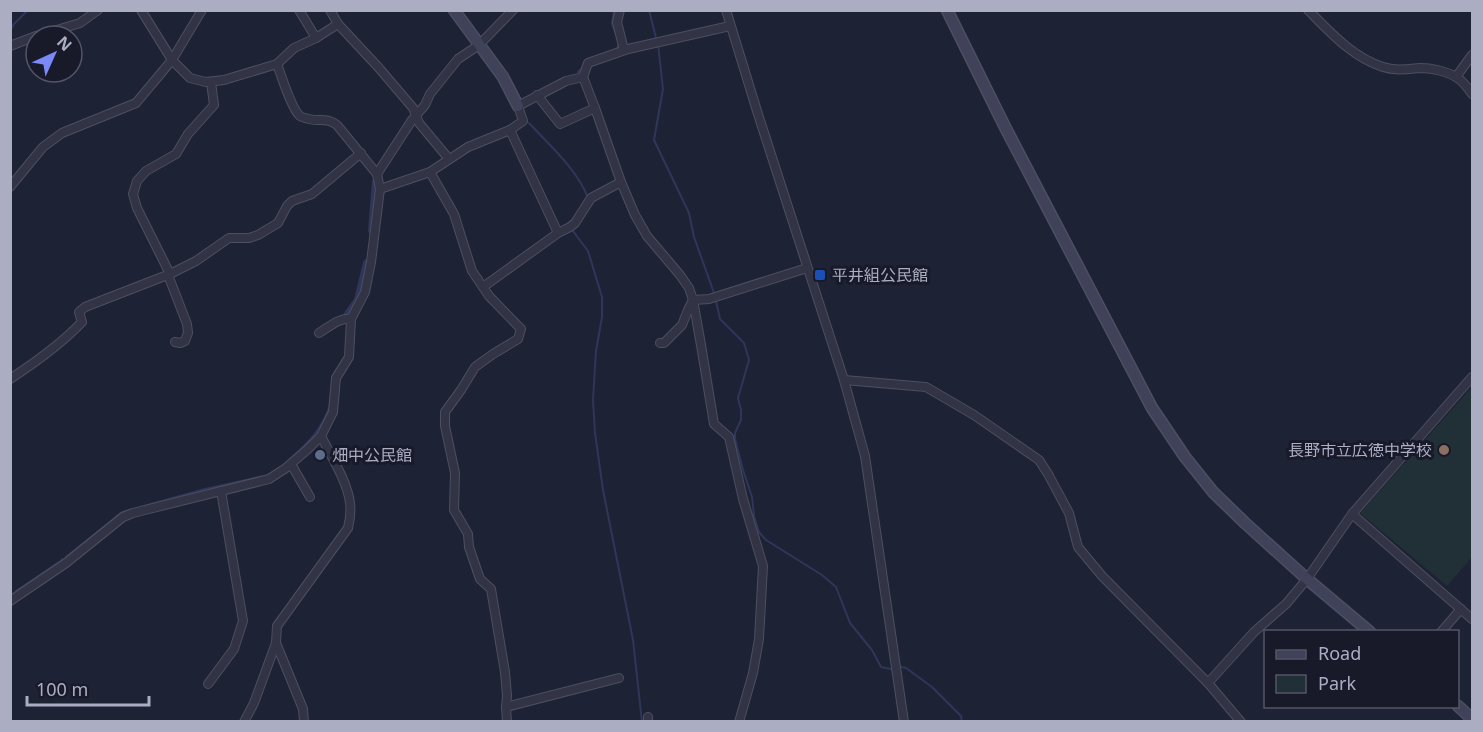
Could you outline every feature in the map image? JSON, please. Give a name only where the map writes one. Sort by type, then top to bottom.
[{"type":"street","points":[[77,24],[98,10]]},
{"type":"street","points":[[141,10],[172,60],[190,78],[206,82],[224,80],[277,64],[294,48],[338,24]]},
{"type":"street","points":[[10,187],[43,147],[63,133],[136,103],[172,60],[202,10]]},
{"type":"street","points":[[299,10],[316,38]]},
{"type":"street","points":[[330,10],[338,24],[380,68],[413,108],[419,123],[449,159]]},
{"type":"street","points":[[380,189],[430,172],[468,147],[510,130],[523,121],[518,105],[503,77],[454,10]]},
{"type":"street","points":[[377,174],[412,120],[425,105],[430,94],[459,59],[478,45],[513,10]]},
{"type":"street","points":[[620,10],[617,22],[624,50]]},
{"type":"street","points":[[726,10],[844,380],[865,456],[904,722]]},
{"type":"street","points":[[947,10],[1005,127],[1152,408],[1185,457],[1213,492],[1245,523],[1368,630]]},
{"type":"street","points":[[1308,10],[1347,48],[1383,67],[1402,70],[1423,68],[1439,70],[1456,77],[1473,94]]},
{"type":"street","points":[[730,26],[624,50],[588,63],[583,77],[635,215],[647,236],[689,288],[714,424],[729,437],[743,499],[763,566],[759,639],[753,673],[739,722]]},
{"type":"street","points":[[1456,77],[1473,55]]},
{"type":"street","points":[[10,601],[66,563],[123,517],[269,479],[291,464],[321,436],[333,412],[336,378],[349,357],[351,320],[364,292],[371,262],[380,189],[377,174],[337,125],[323,119],[314,120],[300,116],[294,108],[277,64]]},
{"type":"street","points":[[518,105],[566,81],[583,77]]},
{"type":"street","points":[[175,342],[185,341],[188,324],[169,274],[137,208],[133,194],[137,181],[146,171],[177,154],[188,134],[214,105],[210,82]]},
{"type":"street","points":[[537,95],[560,124],[595,108]]},
{"type":"street","points":[[510,130],[558,233]]},
{"type":"street","points":[[10,379],[69,336],[82,322],[80,312],[85,307],[169,274],[196,261],[229,238],[249,238],[258,235],[278,223],[292,201],[312,194],[361,153]]},
{"type":"street","points":[[430,172],[454,214],[472,272],[489,296],[522,329],[518,339],[475,367],[445,412],[445,426],[456,473],[454,510],[468,534],[469,547],[480,579],[491,589],[505,672],[507,722]]},
{"type":"street","points":[[483,287],[510,266],[570,227],[591,198],[621,182]]},
{"type":"street","points":[[693,300],[709,299],[807,268]]},
{"type":"street","points":[[660,343],[664,343],[682,325],[693,300]]},
{"type":"street","points":[[319,333],[341,320],[348,318],[351,320]]},
{"type":"street","points":[[1208,683],[1254,632],[1286,604],[1307,579],[1352,514],[1473,377]]},
{"type":"street","points":[[844,380],[926,387],[974,415],[1039,460],[1069,513],[1078,547],[1102,576],[1208,683],[1241,722]]},
{"type":"street","points":[[244,722],[254,703],[276,643],[278,626],[348,528],[350,504],[348,492],[321,436]]},
{"type":"street","points":[[291,464],[310,497]]},
{"type":"street","points":[[208,684],[234,649],[243,621],[221,491]]},
{"type":"street","points":[[1352,514],[1473,619]]},
{"type":"street","points":[[1443,630],[1461,609]]},
{"type":"street","points":[[276,643],[303,709],[304,722]]},
{"type":"street","points":[[506,707],[619,678]]},
{"type":"street","points":[[1459,707],[1473,719]]},
{"type":"green space","name":"長野市立広徳中学校","points":[[1472,387],[1472,557],[1447,586],[1360,513]]},
{"type":"waterway","points":[[10,31],[28,10]]},
{"type":"waterway","points":[[614,10],[612,24],[616,34]]},
{"type":"waterway","points":[[649,10],[656,38]]},
{"type":"waterway","points":[[615,50],[618,47],[618,39]]},
{"type":"waterway","points":[[658,44],[663,89],[654,140],[689,213],[694,237],[714,293]]},
{"type":"waterway","points":[[578,72],[584,66]]},
{"type":"waterway","points":[[544,97],[566,85]]},
{"type":"waterway","points":[[529,123],[570,168],[588,198]]},
{"type":"waterway","points":[[372,230],[376,182]]},
{"type":"waterway","points":[[573,227],[573,231],[588,251],[602,297],[593,400],[595,433],[603,490],[633,640],[642,722]]},
{"type":"waterway","points":[[348,314],[358,300],[367,263]]},
{"type":"waterway","points":[[716,301],[720,319],[744,343],[749,360],[738,398],[741,420],[735,433],[735,439],[752,497],[759,532],[766,540],[822,575],[836,587],[850,623],[872,650],[881,667],[891,669]]},
{"type":"waterway","points":[[280,468],[316,432],[331,403]]},
{"type":"waterway","points":[[66,557],[122,512],[273,472]]},
{"type":"waterway","points":[[16,591],[59,562]]},
{"type":"waterway","points":[[901,667],[906,668],[932,687],[961,716],[962,722]]},
{"type":"place","name":"平井組公民館","points":[[820,275]]},
{"type":"place","name":"長野市立広徳中学校","points":[[1444,450]]},
{"type":"place","name":"畑中公民館","points":[[320,455]]}]
